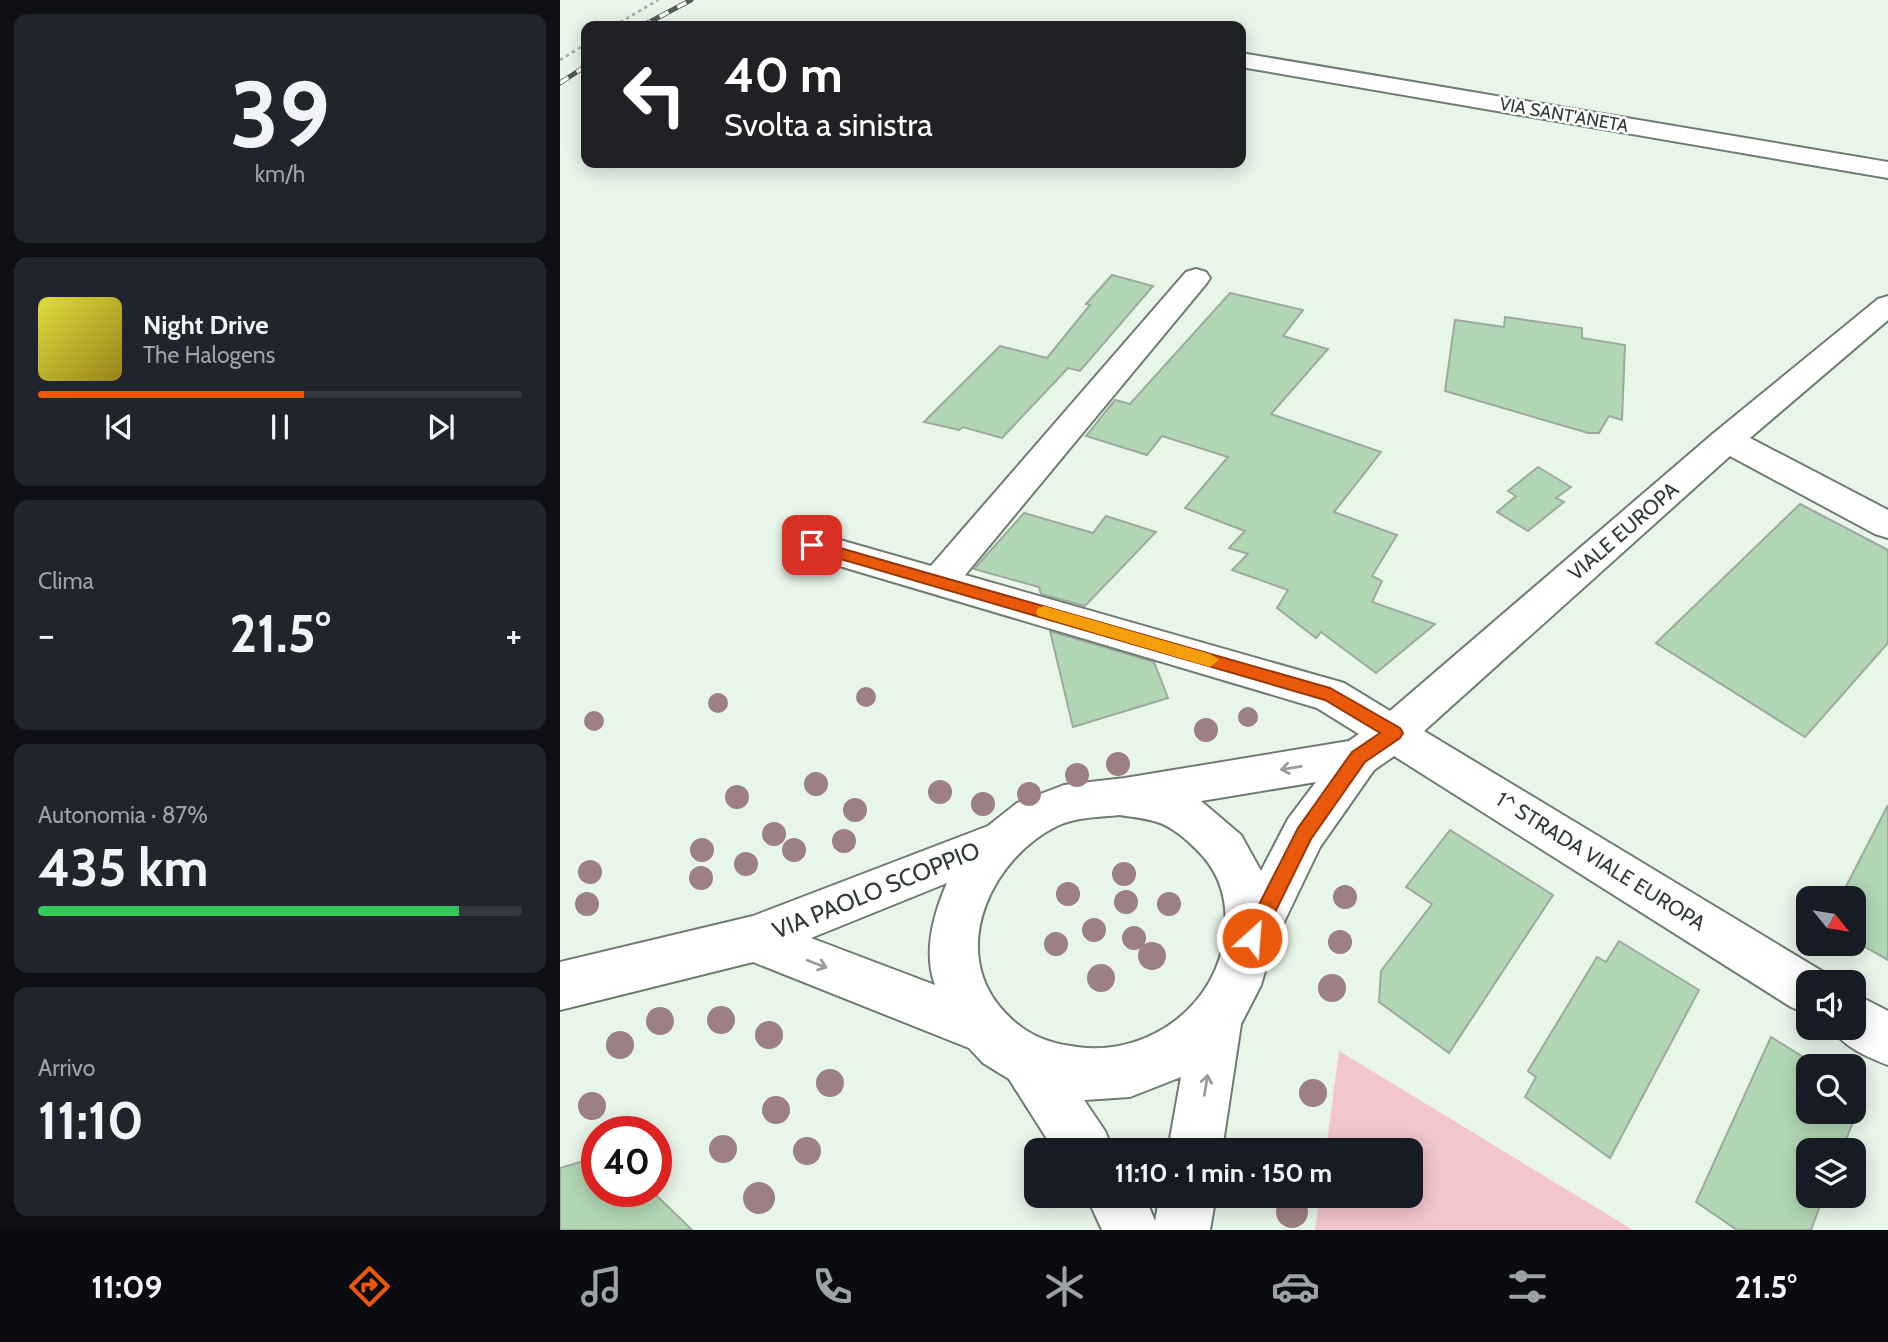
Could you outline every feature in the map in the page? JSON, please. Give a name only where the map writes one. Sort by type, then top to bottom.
[{"type":"street","name":"VIA SANT'ANETA","points":[[1246,61],[1888,170]]},
{"type":"street","points":[[938,582],[1196,278]]},
{"type":"street","name":"VIALE EUROPA","points":[[1252,938],[1304,833],[1376,745],[1727,440],[1888,305]]},
{"type":"street","points":[[1727,440],[1888,525]]},
{"type":"street","name":"1^ STRADA VIALE EUROPA","points":[[812,545],[1330,695],[1376,745],[1796,983]]},
{"type":"street","points":[[1120,796],[1163,804],[1201,824],[1231,855],[1248,894],[1252,938],[1241,981],[1216,1020],[1177,1052],[1129,1072],[1077,1075],[1028,1062],[1003,1048],[984,1029],[962,993],[953,952],[957,911],[974,873],[1000,841],[1035,815],[1076,800],[1120,796],[1376,745]]},
{"type":"street","name":"VIA PAOLO SCOPPIO","points":[[560,986],[753,939],[1000,841]]},
{"type":"street","name":"VIA PAOLO SCOPPIO","points":[[753,939],[984,1029]]},
{"type":"street","points":[[1197,1138],[1216,1020]]},
{"type":"street","points":[[1866,1026],[1888,1040]]},
{"type":"street","points":[[1028,1062],[1078,1138]]},
{"type":"street","points":[[1120,1208],[1130,1230]]},
{"type":"street","points":[[1182,1230],[1186,1208]]},
{"type":"path","points":[[622,21],[658,0]]},
{"type":"path","points":[[560,61],[581,47]]},
{"type":"shaded area","points":[[1339,1051],[1633,1230],[1315,1230],[1318,1208],[1423,1208],[1423,1138],[1328,1138]]},
{"type":"building","points":[[1112,275],[1153,286],[1080,371],[1068,368],[1002,438],[963,427],[959,430],[924,422],[1000,346],[1047,358],[1090,305],[1086,304]]},
{"type":"building","points":[[1230,293],[1303,310],[1283,336],[1328,349],[1271,414],[1381,452],[1334,512],[1397,535],[1372,576],[1382,581],[1372,602],[1435,624],[1376,673],[1321,632],[1316,638],[1277,608],[1288,590],[1232,570],[1248,554],[1229,548],[1245,531],[1185,508],[1228,457],[1162,436],[1147,455],[1086,436],[1115,400],[1130,404]]},
{"type":"building","points":[[1505,317],[1582,328],[1582,338],[1625,345],[1622,420],[1609,416],[1599,433],[1588,433],[1445,391],[1455,320],[1504,327]]},
{"type":"building","points":[[1538,467],[1571,487],[1556,498],[1564,502],[1528,531],[1497,512],[1516,496],[1508,491]]},
{"type":"building","points":[[1800,504],[1888,550],[1888,643],[1805,737],[1656,643]]},
{"type":"building","points":[[1024,513],[1093,533],[1106,516],[1156,532],[1085,606],[1041,594],[1039,587],[974,569]]},
{"type":"building","points":[[1050,631],[1154,662],[1168,698],[1073,727]]},
{"type":"building","points":[[1888,805],[1888,960],[1866,947],[1866,886],[1846,886]]},
{"type":"building","points":[[1450,830],[1553,895],[1449,1053],[1379,1002],[1381,971],[1432,904],[1406,887]]},
{"type":"building","points":[[1619,941],[1699,990],[1610,1158],[1525,1097],[1536,1077],[1528,1071],[1597,957],[1606,962]]},
{"type":"building","points":[[1771,1037],[1799,1054],[1796,1054],[1796,1124],[1852,1124],[1847,1138],[1796,1138],[1796,1208],[1819,1208],[1811,1230],[1737,1230],[1696,1202]]},
{"type":"building","points":[[581,1162],[581,1207],[668,1207],[692,1230],[560,1230],[560,1168]]},
{"type":"railway","points":[[651,21],[691,0]]},
{"type":"railway","points":[[560,83],[581,69]]},
{"type":"slow traffic","points":[[1044,612],[1210,660]]},
{"type":"route","points":[[812,545],[1330,695],[1394,733],[1359,757],[1304,833],[1252,938]]}]
